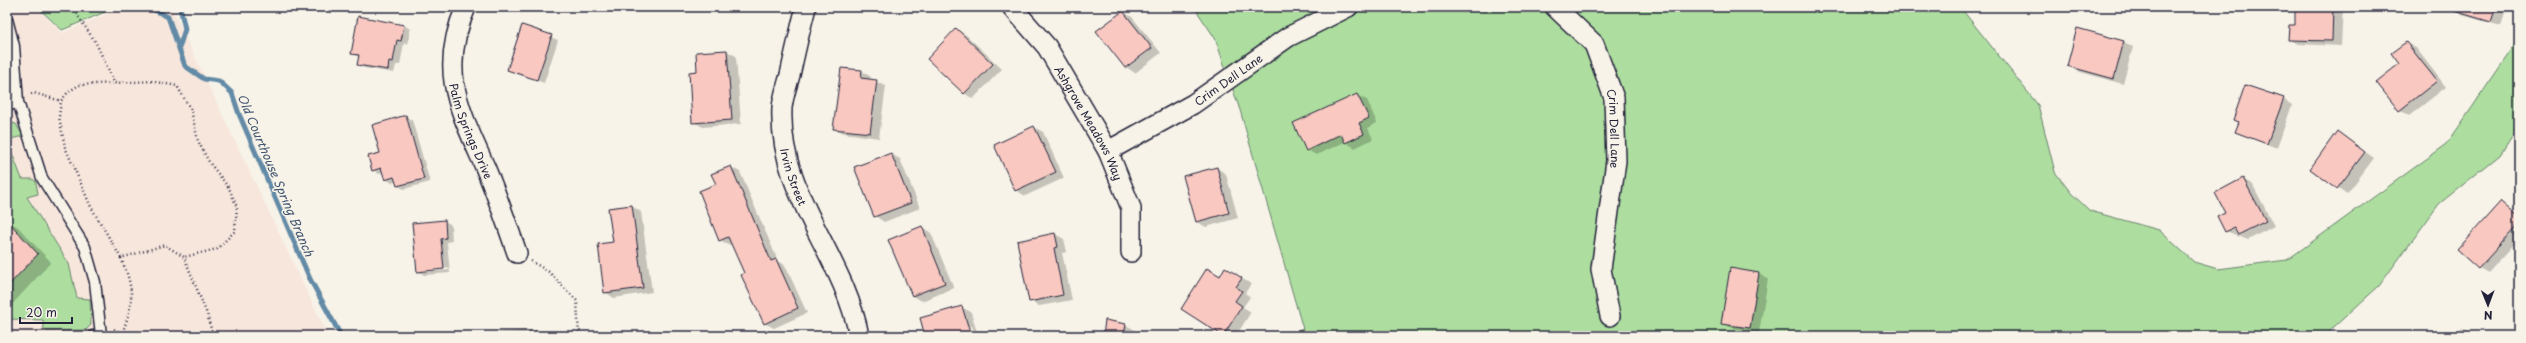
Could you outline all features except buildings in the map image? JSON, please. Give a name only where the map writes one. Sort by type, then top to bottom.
[{"type":"street","name":"Palm Springs Drive","points":[[466,7],[455,34],[452,63],[454,90],[469,132],[502,207],[517,253]]},
{"type":"street","name":"Irvin Street","points":[[806,7],[782,107],[783,137],[789,170],[819,239],[842,281],[860,336]]},
{"type":"street","name":"Ashgrove Meadows Way","points":[[1012,7],[1047,47],[1108,151],[1131,208],[1131,252]]},
{"type":"street","name":"Crim Dell Lane","points":[[1108,151],[1193,104],[1288,37],[1348,7]]},
{"type":"street","name":"Crim Dell Lane","points":[[1555,7],[1594,44],[1614,98],[1616,161],[1601,269],[1610,316]]},
{"type":"lane","points":[[7,19],[14,46],[18,102],[42,178],[85,247],[95,282],[101,335],[93,336]]},
{"type":"lane","points":[[7,106],[18,102]]},
{"type":"path","points":[[72,7],[96,43],[115,84]]},
{"type":"path","points":[[121,336],[132,303],[130,279],[121,258],[91,207],[65,147],[59,118],[61,101],[68,92],[79,85],[151,81],[176,86],[191,110],[198,141],[209,162],[229,188],[237,207],[235,230],[218,249],[184,256]]},
{"type":"path","points":[[18,102],[34,93],[61,101]]},
{"type":"path","points":[[121,258],[165,245],[184,256],[207,314],[213,336]]},
{"type":"path","points":[[517,253],[549,272],[577,300],[579,336]]},
{"type":"shaded area","points":[[7,7],[35,7],[63,33],[122,7],[171,7],[328,336],[7,336]]},
{"type":"green space","points":[[37,7],[117,7],[62,30]]},
{"type":"green space","points":[[1194,7],[1960,7],[2038,105],[2055,172],[2071,193],[2090,211],[2159,230],[2194,262],[2218,269],[2287,260],[2447,144],[2519,39],[2519,125],[2500,155],[2439,204],[2379,286],[2324,336],[1287,336],[1303,329],[1240,110],[1215,38]]},
{"type":"green space","points":[[7,122],[16,124],[23,136],[7,140]]},
{"type":"green space","points":[[7,140],[22,179],[33,179],[36,182],[38,194],[27,197],[69,264],[77,298],[90,299],[91,325],[86,330],[47,331],[44,329],[43,320],[7,319]]},
{"type":"waterway","name":"Old Courthouse Spring Branch","points":[[149,7],[168,17],[185,66],[204,79],[219,81],[232,93],[239,114],[310,279],[341,336]]},
{"type":"waterway","points":[[179,48],[185,29],[180,7]]}]
